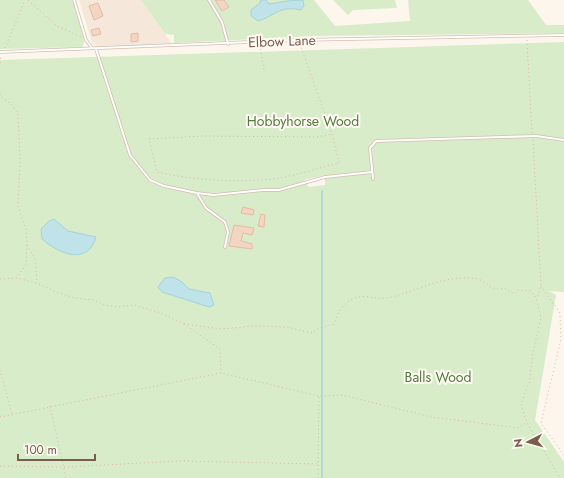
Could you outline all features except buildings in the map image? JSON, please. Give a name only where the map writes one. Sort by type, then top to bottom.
[{"type":"lane","points":[[74,0],[86,40],[92,48]]},
{"type":"lane","points":[[208,0],[222,22],[228,44]]},
{"type":"lane","name":"Elbow Lane","points":[[2,52],[297,40],[527,37],[564,35]]},
{"type":"lane","points":[[96,49],[130,155],[139,169],[150,180],[164,186],[214,195],[262,190],[279,190],[325,177],[372,172]]},
{"type":"lane","points":[[373,179],[370,148],[376,141],[532,136],[564,140]]},
{"type":"lane","points":[[197,193],[206,208],[225,222],[228,232],[225,247]]},
{"type":"path","points":[[0,63],[2,52],[25,0]]},
{"type":"path","points":[[28,0],[57,26],[86,40]]},
{"type":"path","points":[[527,37],[540,283],[560,313],[561,339],[541,423],[564,455]]},
{"type":"path","points":[[297,40],[302,48],[332,134],[339,162],[273,178],[231,180],[186,178],[157,172],[149,139],[201,136],[316,137],[332,134]]},
{"type":"path","points":[[259,42],[264,70]]},
{"type":"path","points":[[0,94],[1,97],[12,105],[18,113],[20,161],[18,207],[26,229],[27,245],[26,266],[17,278]]},
{"type":"path","points":[[27,245],[35,259],[37,282]]},
{"type":"path","points":[[0,280],[17,278],[37,282],[56,292],[93,300],[105,305],[117,307],[134,305],[161,313],[184,324],[220,349],[221,373]]},
{"type":"path","points":[[184,324],[221,329],[254,326],[286,327],[312,333],[320,328],[334,324],[340,308],[349,301],[358,297],[368,295],[386,298],[430,283],[459,278],[477,278],[485,281],[492,288],[499,290],[504,288],[514,294],[517,290],[531,291],[536,298],[541,317],[533,353],[529,384],[521,404],[527,423],[560,478]]},
{"type":"path","points":[[536,298],[541,286]]},
{"type":"path","points":[[0,370],[12,414]]},
{"type":"path","points":[[0,417],[221,373],[318,396],[342,395],[431,417],[518,428],[527,423]]},
{"type":"path","points":[[318,396],[318,478]]},
{"type":"path","points":[[50,406],[66,478]]},
{"type":"path","points":[[0,466],[64,468],[182,461],[318,464]]},
{"type":"shaded area","points":[[79,0],[141,0],[172,44],[97,47],[92,43]]},
{"type":"green space","points":[[0,0],[72,0],[84,30],[85,36],[82,47],[0,49]]},
{"type":"green space","points":[[141,0],[314,0],[335,26],[410,21],[408,0],[528,0],[546,25],[564,25],[564,33],[314,36],[174,43],[174,35],[165,34]]},
{"type":"green space","points":[[333,0],[395,0],[397,8],[353,10],[348,15]]},
{"type":"green space","points":[[564,42],[564,292],[549,291],[556,295],[535,420],[564,462],[564,478],[0,478],[0,60]],"holes":[[[325,175],[325,185],[309,187],[304,180]]]},
{"type":"water","points":[[261,0],[266,0],[269,4],[303,0],[304,6],[301,10],[282,10],[258,21],[251,16],[251,10],[260,3]]},
{"type":"water","points":[[54,219],[68,231],[96,237],[92,246],[87,252],[80,254],[64,253],[42,239],[41,229],[49,221]]},
{"type":"water","points":[[173,277],[182,282],[189,289],[210,293],[214,305],[209,307],[162,292],[158,287],[165,278]]},
{"type":"waterway","points":[[322,191],[322,478]]},
{"type":"park label","name":"Hobbyhorse Wood","points":[[303,121]]},
{"type":"park label","name":"Balls Wood","points":[[438,377]]}]
